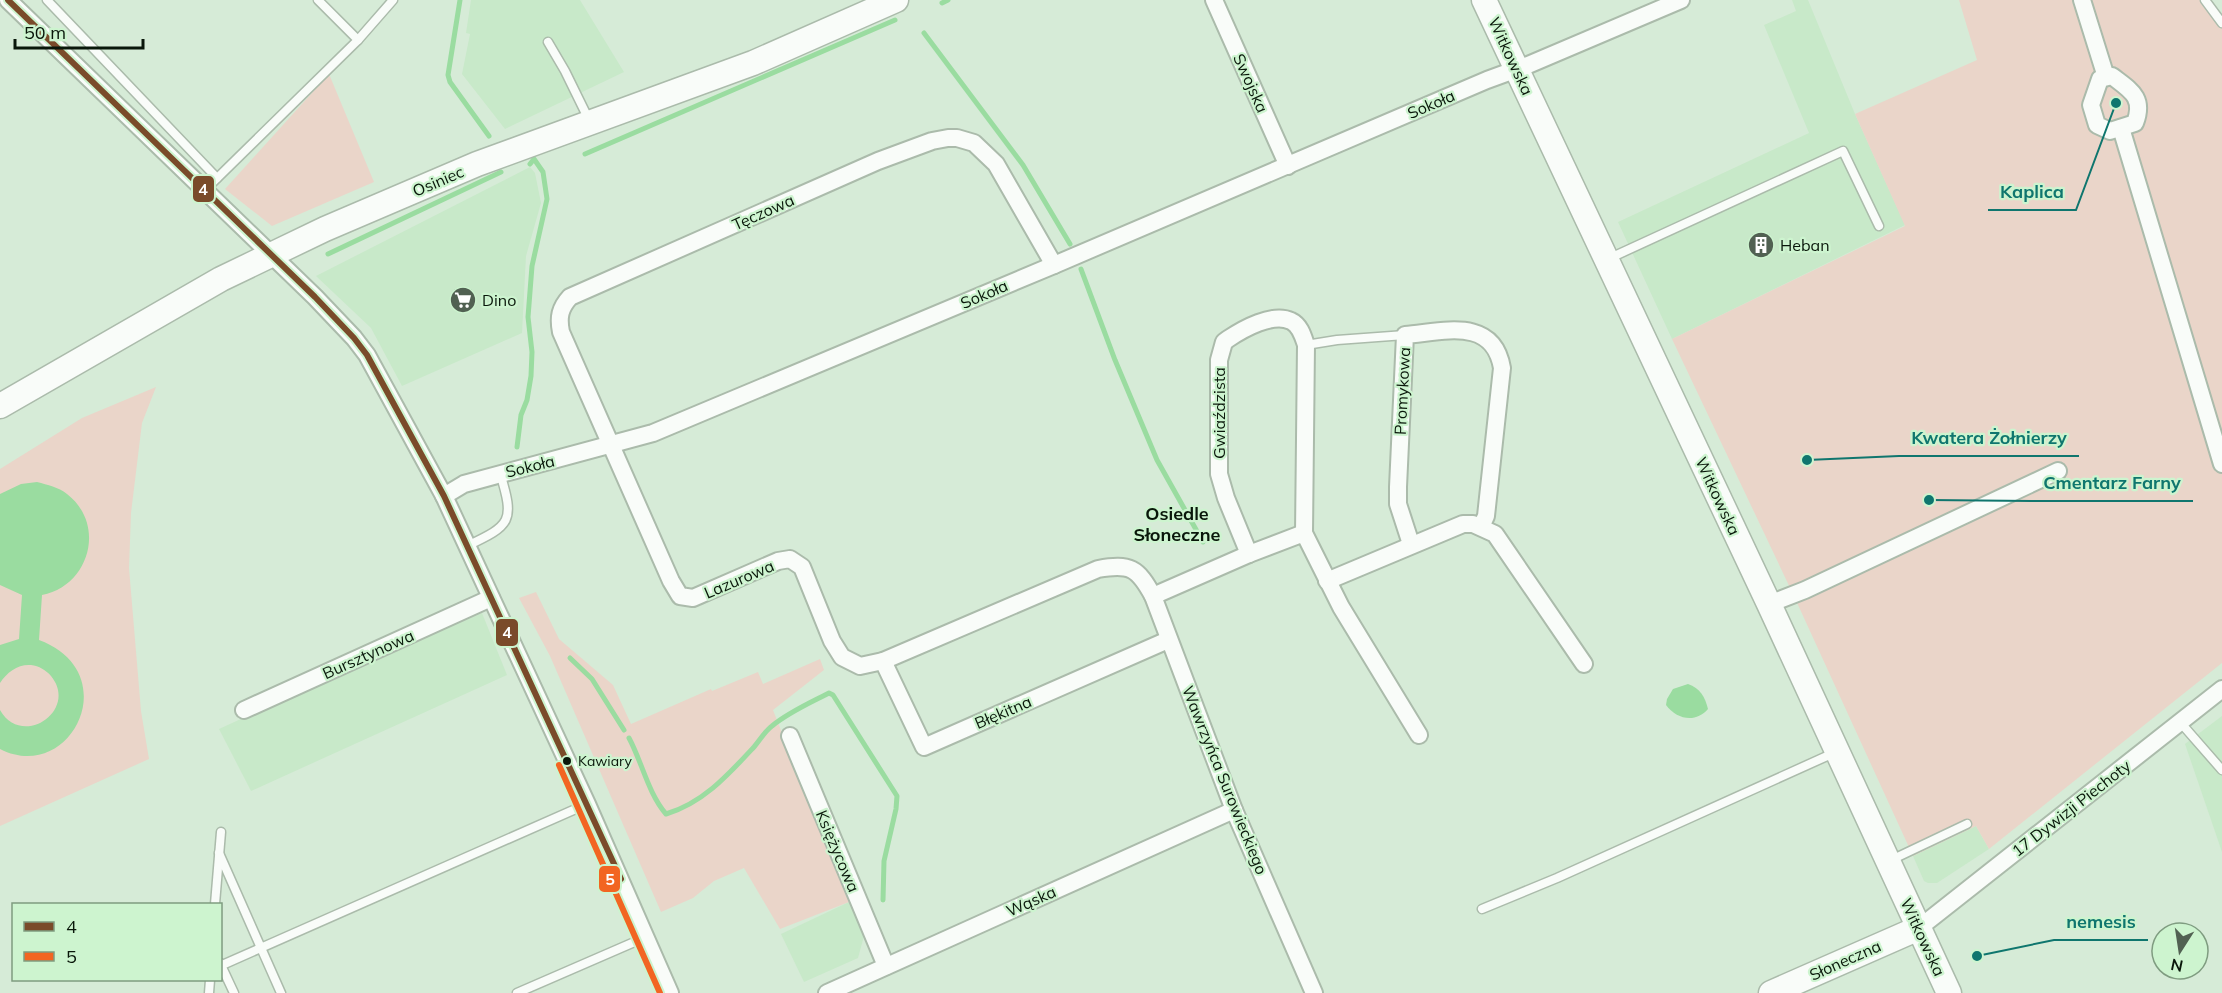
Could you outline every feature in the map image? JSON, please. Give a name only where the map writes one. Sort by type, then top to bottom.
[{"type":"street","points":[[8,0],[211,184],[271,254],[354,338],[367,355],[444,496],[587,804],[646,937],[665,991]]},
{"type":"street","name":"Osiniec","points":[[0,406],[221,279],[271,254],[477,164],[753,63],[896,0]]},
{"type":"street","name":"Swojska","points":[[1214,0],[1288,166]]},
{"type":"street","name":"Witkowska","points":[[1484,0],[1769,604],[1949,993]]},
{"type":"street","name":"Sokoła","points":[[444,496],[464,484],[500,473],[653,434],[1517,69],[1652,6],[1681,0]]},
{"type":"street","points":[[2082,0],[2106,77]]},
{"type":"street","points":[[2112,76],[2135,93],[2140,110],[2135,123],[2110,131],[2097,125],[2091,105],[2100,80],[2106,77],[2112,76]]},
{"type":"street","points":[[2121,128],[2222,464]]},
{"type":"street","name":"Tęczowa","points":[[611,446],[561,332],[559,321],[561,310],[570,297],[878,161],[932,141],[957,138],[974,143],[996,164],[1054,265]]},
{"type":"street","name":"Gwiaździsta","points":[[1249,554],[1226,498],[1219,474],[1221,350],[1224,342],[1234,335],[1270,319],[1280,318],[1293,321],[1300,329],[1306,345]]},
{"type":"street","name":"Promykowa","points":[[1411,544],[1398,504],[1405,335],[1470,330],[1488,338],[1500,357],[1502,368],[1486,516],[1481,527]]},
{"type":"street","points":[[1306,345],[1304,533],[1341,607],[1419,735]]},
{"type":"street","name":"Lazurowa","points":[[611,446],[670,581],[680,596],[693,598],[778,561],[790,560],[802,567],[832,641],[842,657],[860,666],[883,661],[1098,569],[1122,566],[1133,569]]},
{"type":"street","points":[[1769,604],[1805,590],[2058,471]]},
{"type":"street","points":[[1327,581],[1463,524],[1481,527],[1495,534],[1584,664]]},
{"type":"street","points":[[1153,596],[1304,533]]},
{"type":"street","name":"Wawrzyńca Surowieckiego","points":[[1133,569],[1143,577],[1153,596],[1234,810],[1314,993]]},
{"type":"street","name":"Bursztynowa","points":[[244,710],[491,598]]},
{"type":"street","name":"Błękitna","points":[[883,661],[924,747],[1168,640]]},
{"type":"street","name":"17 Dywizji Piechoty","points":[[1919,928],[2222,689]]},
{"type":"street","name":"Księżycowa","points":[[790,736],[886,966]]},
{"type":"street","name":"Wąska","points":[[827,993],[1234,810]]},
{"type":"street","name":"Słoneczna","points":[[1771,993],[1919,928]]},
{"type":"lane","points":[[47,0],[211,184],[358,40],[393,0]]},
{"type":"lane","points":[[318,0],[358,40]]},
{"type":"lane","points":[[2205,0],[2222,23]]},
{"type":"lane","points":[[548,42],[590,122]]},
{"type":"lane","points":[[1606,259],[1843,151],[1879,226]]},
{"type":"lane","points":[[1306,345],[1336,340],[1405,335]]},
{"type":"lane","points":[[466,546],[503,526],[508,515],[508,501],[500,473]]},
{"type":"lane","points":[[2180,722],[2222,770]]},
{"type":"lane","points":[[1482,909],[1557,878],[1837,752]]},
{"type":"lane","points":[[222,965],[587,804]]},
{"type":"lane","points":[[1888,861],[1967,824]]},
{"type":"lane","points":[[215,903],[221,832]]},
{"type":"lane","points":[[219,853],[281,993]]},
{"type":"lane","points":[[517,993],[646,937]]},
{"type":"lane","points":[[222,967],[234,993]]},
{"type":"shaded area","points":[[471,0],[580,0],[624,72],[505,129],[462,74],[470,34],[466,33]]},
{"type":"shaded area","points":[[1792,0],[1808,0],[1855,114],[1905,225],[1672,339],[1618,222],[1809,133],[1764,25],[1796,11]]},
{"type":"shaded area","points":[[1959,0],[2205,0],[2222,23],[2222,663],[1989,849],[1976,826],[1913,856],[1793,594],[1672,339],[1905,226],[1855,114],[1977,60]]},
{"type":"shaded area","points":[[329,74],[374,182],[272,226],[225,189]]},
{"type":"shaded area","points":[[530,167],[535,173],[541,203],[526,256],[522,333],[402,386],[371,328],[316,276]]},
{"type":"shaded area","points":[[156,387],[142,423],[131,513],[129,568],[141,711],[149,759],[0,826],[0,469],[82,418]]},
{"type":"shaded area","points":[[37,482],[67,494],[79,507],[87,522],[89,537],[87,553],[81,567],[71,580],[58,589],[42,595],[39,640],[65,656],[80,676],[84,698],[79,720],[66,739],[48,752],[25,756],[0,749],[0,710],[10,721],[21,726],[33,725],[44,720],[53,712],[58,701],[58,689],[47,672],[31,665],[13,670],[0,683],[0,645],[19,639],[22,595],[0,585],[0,494],[21,484]]},
{"type":"shaded area","points":[[536,592],[559,639],[613,685],[631,724],[711,689],[712,691],[758,672],[763,684],[820,659],[824,670],[773,710],[849,902],[780,929],[744,868],[714,881],[693,898],[661,912],[550,656],[519,598]]},
{"type":"shaded area","points":[[482,613],[507,675],[251,791],[219,729]]},
{"type":"shaded area","points":[[1688,684],[1701,694],[1708,709],[1692,718],[1681,717],[1666,705],[1673,689]]},
{"type":"shaded area","points":[[2222,716],[2222,852],[2185,744]]},
{"type":"shaded area","points":[[1976,826],[1989,849],[1937,883],[1924,881],[1913,856]]},
{"type":"shaded area","points":[[849,902],[864,936],[858,958],[804,982],[781,934]]},
{"type":"waterway","points":[[460,0],[448,75],[450,82],[489,136]]},
{"type":"waterway","points":[[942,3],[948,0]]},
{"type":"waterway","points":[[585,154],[895,20]]},
{"type":"waterway","points":[[924,33],[1023,165],[1070,244]]},
{"type":"waterway","points":[[517,447],[521,415],[527,400],[531,376],[532,352],[528,317],[532,266],[547,199],[543,172],[534,159],[530,164]]},
{"type":"waterway","points":[[328,254],[501,172]]},
{"type":"waterway","points":[[1081,269],[1115,360],[1157,460],[1203,542]]},
{"type":"waterway","points":[[570,658],[592,679],[624,730]]},
{"type":"waterway","points":[[629,738],[654,797],[666,814],[692,803],[714,787],[754,747],[767,730],[779,721],[829,693],[833,695],[897,796],[884,861],[883,900]]},
{"type":"transit line","name":"4","points":[[8,0],[315,297],[367,355],[444,496],[621,879]]},
{"type":"transit line","name":"5","points":[[559,765],[660,993]]},
{"type":"place","name":"Kaplica","points":[[2116,103]]},
{"type":"place","name":"Heban","points":[[1761,245]]},
{"type":"place","name":"Dino","points":[[463,300]]},
{"type":"place","name":"Kwatera Żołnierzy","points":[[1807,460]]},
{"type":"place","name":"Cmentarz Farny","points":[[1929,500]]},
{"type":"place","name":"Kawiary","points":[[567,761]]},
{"type":"place","name":"nemesis","points":[[1977,956]]},
{"type":"district","name":"Osiedle Słoneczne","points":[[1177,523]]}]
